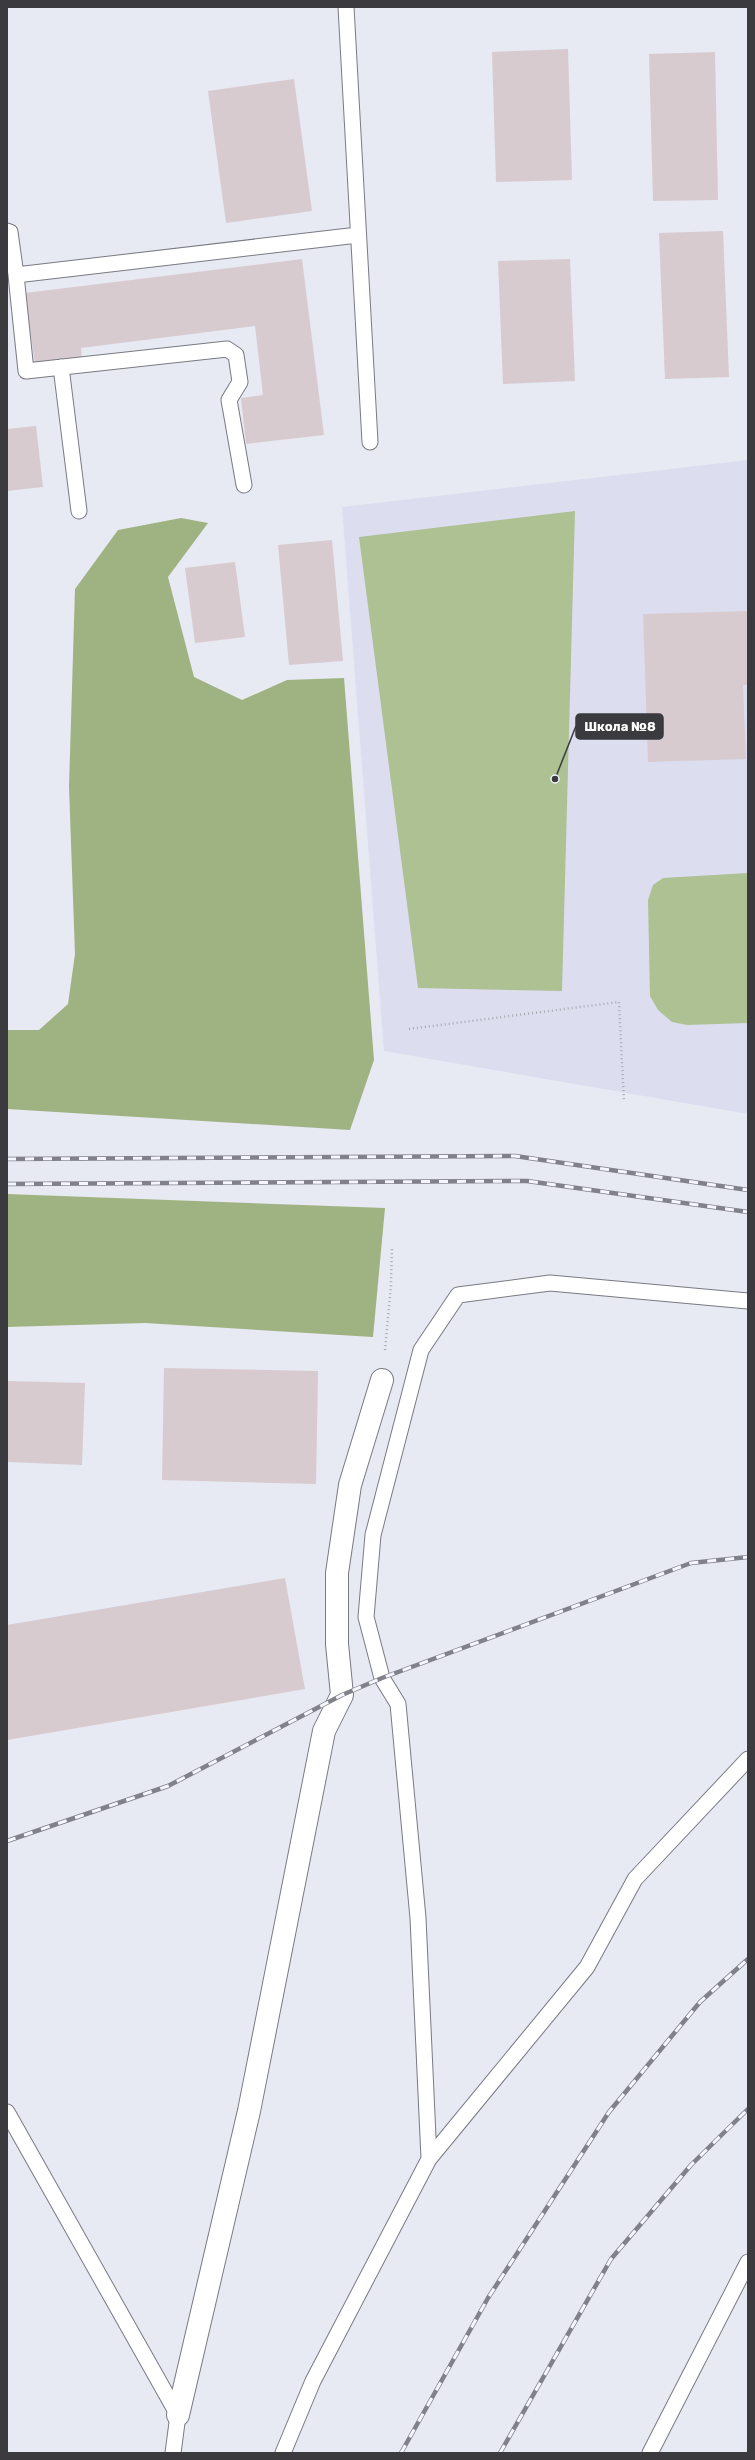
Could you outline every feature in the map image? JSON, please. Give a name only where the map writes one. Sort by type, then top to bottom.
[{"type":"street","points":[[178,2415],[249,2112],[324,1731],[342,1695],[337,1644],[337,1573],[350,1485],[382,1380]]},
{"type":"lane","points":[[346,7],[370,442]]},
{"type":"lane","points":[[7,231],[10,232],[16,274],[26,371],[227,349],[236,355],[240,382],[230,400],[244,484]]},
{"type":"lane","points":[[16,274],[358,235]]},
{"type":"lane","points":[[61,367],[79,512]]},
{"type":"lane","points":[[429,2159],[418,1918],[398,1704],[382,1678],[366,1618],[373,1535],[421,1350],[458,1295],[550,1283],[748,1301]]},
{"type":"lane","points":[[283,2453],[313,2381],[429,2159],[587,1966],[635,1879],[748,1759]]},
{"type":"lane","points":[[7,2112],[178,2415],[173,2453]]},
{"type":"lane","points":[[650,2453],[748,2262]]},
{"type":"path","points":[[409,1029],[619,1002],[624,1102]]},
{"type":"path","points":[[382,1380],[391,1285],[392,1247]]},
{"type":"shaded area","points":[[748,460],[748,1114],[384,1051],[342,507]]},
{"type":"green space","points":[[575,511],[562,991],[418,988],[359,537]]},
{"type":"green space","points":[[181,518],[208,523],[168,577],[194,677],[242,700],[287,680],[344,678],[374,1060],[350,1130],[7,1109],[7,1030],[39,1030],[68,1004],[75,954],[69,787],[75,589],[118,530]]},
{"type":"green space","points":[[748,873],[748,1023],[687,1025],[672,1022],[658,1010],[650,996],[648,900],[653,885],[663,878]]},
{"type":"green space","points":[[7,1194],[385,1208],[373,1337],[145,1323],[7,1327]]},
{"type":"building","points":[[568,49],[572,180],[496,182],[492,52]]},
{"type":"building","points":[[715,52],[718,200],[653,201],[649,54]]},
{"type":"building","points":[[294,79],[312,211],[226,223],[208,91]]},
{"type":"building","points":[[723,231],[729,377],[665,379],[659,233]]},
{"type":"building","points":[[302,259],[324,435],[246,444],[241,398],[263,395],[255,326],[81,348],[82,360],[35,365],[25,293]]},
{"type":"building","points":[[570,259],[575,381],[503,384],[498,261]]},
{"type":"building","points":[[36,426],[43,487],[7,491],[7,429]]},
{"type":"building","points":[[332,540],[343,661],[289,665],[278,545]]},
{"type":"building","points":[[235,562],[245,637],[195,643],[185,568]]},
{"type":"building","points":[[748,611],[748,685],[743,685],[746,759],[648,762],[643,614]]},
{"type":"building","points":[[164,1368],[318,1371],[316,1484],[162,1480]]},
{"type":"building","points":[[7,1381],[85,1383],[82,1465],[7,1462]]},
{"type":"building","points":[[285,1578],[305,1689],[7,1740],[7,1625]]},
{"type":"railway","points":[[7,1159],[515,1156],[748,1190]]},
{"type":"railway","points":[[7,1184],[527,1181],[748,1212]]},
{"type":"railway","points":[[7,1841],[168,1786],[342,1695],[382,1678],[691,1563],[748,1557]]},
{"type":"railway","points":[[401,2453],[488,2298],[609,2112],[700,2002],[748,1959]]},
{"type":"railway","points":[[500,2453],[611,2259],[691,2165],[748,2109]]},
{"type":"place","name":"Школа №8","points":[[555,779]]}]
